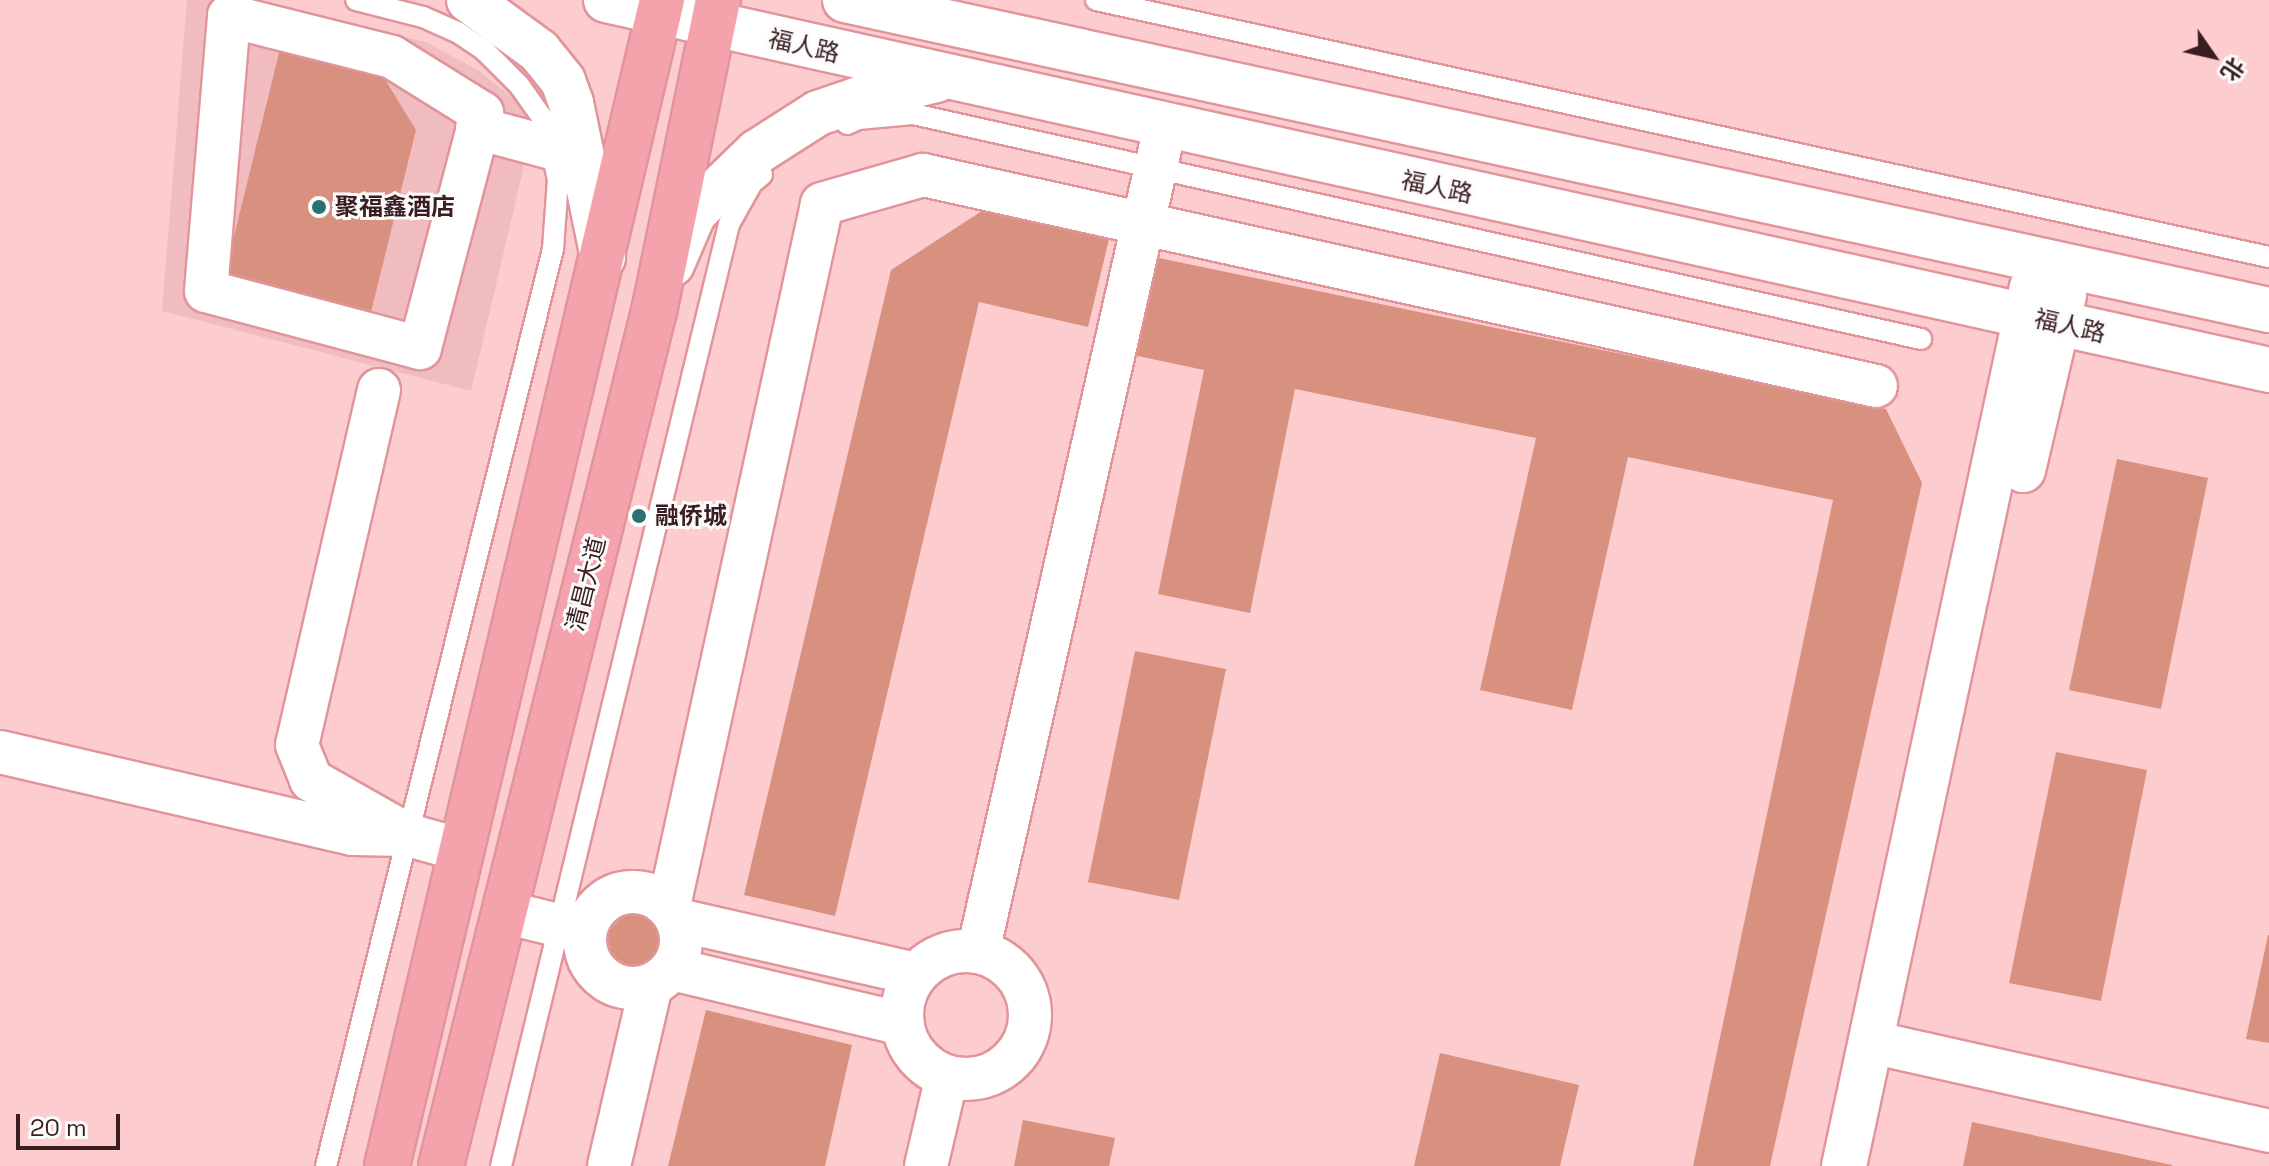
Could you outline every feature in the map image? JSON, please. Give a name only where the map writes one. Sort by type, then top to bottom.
[{"type":"main road","points":[[469,0],[539,51],[563,81],[571,103],[603,258]]},
{"type":"main road","name":"福人路","points":[[606,0],[715,13],[946,78],[1161,148],[2042,320],[2269,370]]},
{"type":"main road","points":[[845,0],[938,12],[2269,310]]},
{"type":"main road","points":[[387,1166],[660,6]]},
{"type":"main road","name":"清昌大道","points":[[441,1166],[655,307],[715,13]]},
{"type":"main road","points":[[655,307],[694,213],[745,160],[818,113],[868,96],[946,78]]},
{"type":"main road","points":[[1844,1166],[1880,1046],[2055,262]]},
{"type":"main road","points":[[1863,1166],[1880,1046]]},
{"type":"street","points":[[229,16],[392,57],[482,113],[477,128],[420,348],[206,291],[229,16]]},
{"type":"street","points":[[477,128],[551,148]]},
{"type":"street","points":[[978,952],[1161,148]]},
{"type":"street","points":[[609,1166],[661,977],[681,951],[674,913],[822,204],[923,175],[1876,386]]},
{"type":"street","points":[[379,390],[297,745],[311,780],[408,835],[462,850]]},
{"type":"street","points":[[0,752],[353,834],[408,835]]},
{"type":"street","points":[[572,929],[598,906],[626,891],[657,897],[674,913],[916,974]]},
{"type":"street","points":[[505,912],[572,929],[593,968],[619,987],[661,977],[903,1024]]},
{"type":"street","points":[[949,952],[978,952],[1007,964],[1021,980],[1029,998],[1031,1018],[1027,1038],[1016,1056],[1000,1071],[978,1078],[947,1076],[917,1057],[903,1024],[905,994],[916,974],[931,961],[949,952]]},
{"type":"street","points":[[1880,1046],[2269,1131]]},
{"type":"street","points":[[926,1166],[947,1076]]},
{"type":"lane","points":[[326,1166],[553,249],[558,180],[546,123],[519,85],[484,50],[459,33],[423,17],[356,0]]},
{"type":"lane","points":[[1096,0],[2269,257]]},
{"type":"lane","points":[[501,1166],[572,929],[729,224],[752,183],[813,139],[858,119],[913,114],[1161,148],[1921,339]]},
{"type":"shaded area","points":[[187,0],[242,0],[426,42],[479,71],[526,108],[523,170],[471,391],[162,311]]},
{"type":"building","name":"聚福鑫酒店","points":[[281,45],[378,68],[416,130],[369,320],[222,285]]},
{"type":"building","points":[[988,207],[1110,235],[1088,327],[979,302],[835,916],[744,895],[891,270]]},
{"type":"building","points":[[1154,257],[1886,409],[1922,483],[1770,1166],[1693,1166],[1833,500],[1628,457],[1572,710],[1480,690],[1536,438],[1295,389],[1250,613],[1158,594],[1204,370],[1133,355]]},
{"type":"building","points":[[2117,459],[2208,478],[2161,709],[2069,690]]},
{"type":"building","points":[[1135,651],[1226,669],[1179,900],[1088,882]]},
{"type":"building","points":[[2056,752],[2147,770],[2101,1001],[2009,983]]},
{"type":"building","points":[[642,906],[654,917],[662,937],[661,947],[649,963],[634,973],[626,973],[614,962],[606,934],[627,911]]},
{"type":"building","points":[[2269,935],[2269,1043],[2246,1039]]},
{"type":"building","points":[[706,1010],[852,1045],[825,1166],[668,1166]]},
{"type":"building","points":[[1440,1053],[1579,1085],[1560,1166],[1414,1166]]},
{"type":"building","points":[[1023,1120],[1115,1138],[1109,1166],[1014,1166]]},
{"type":"building","points":[[1972,1122],[2172,1165],[2172,1166],[1963,1166]]},
{"type":"place","name":"聚福鑫酒店","points":[[319,207]]},
{"type":"place","name":"融侨城","points":[[639,516]]}]
